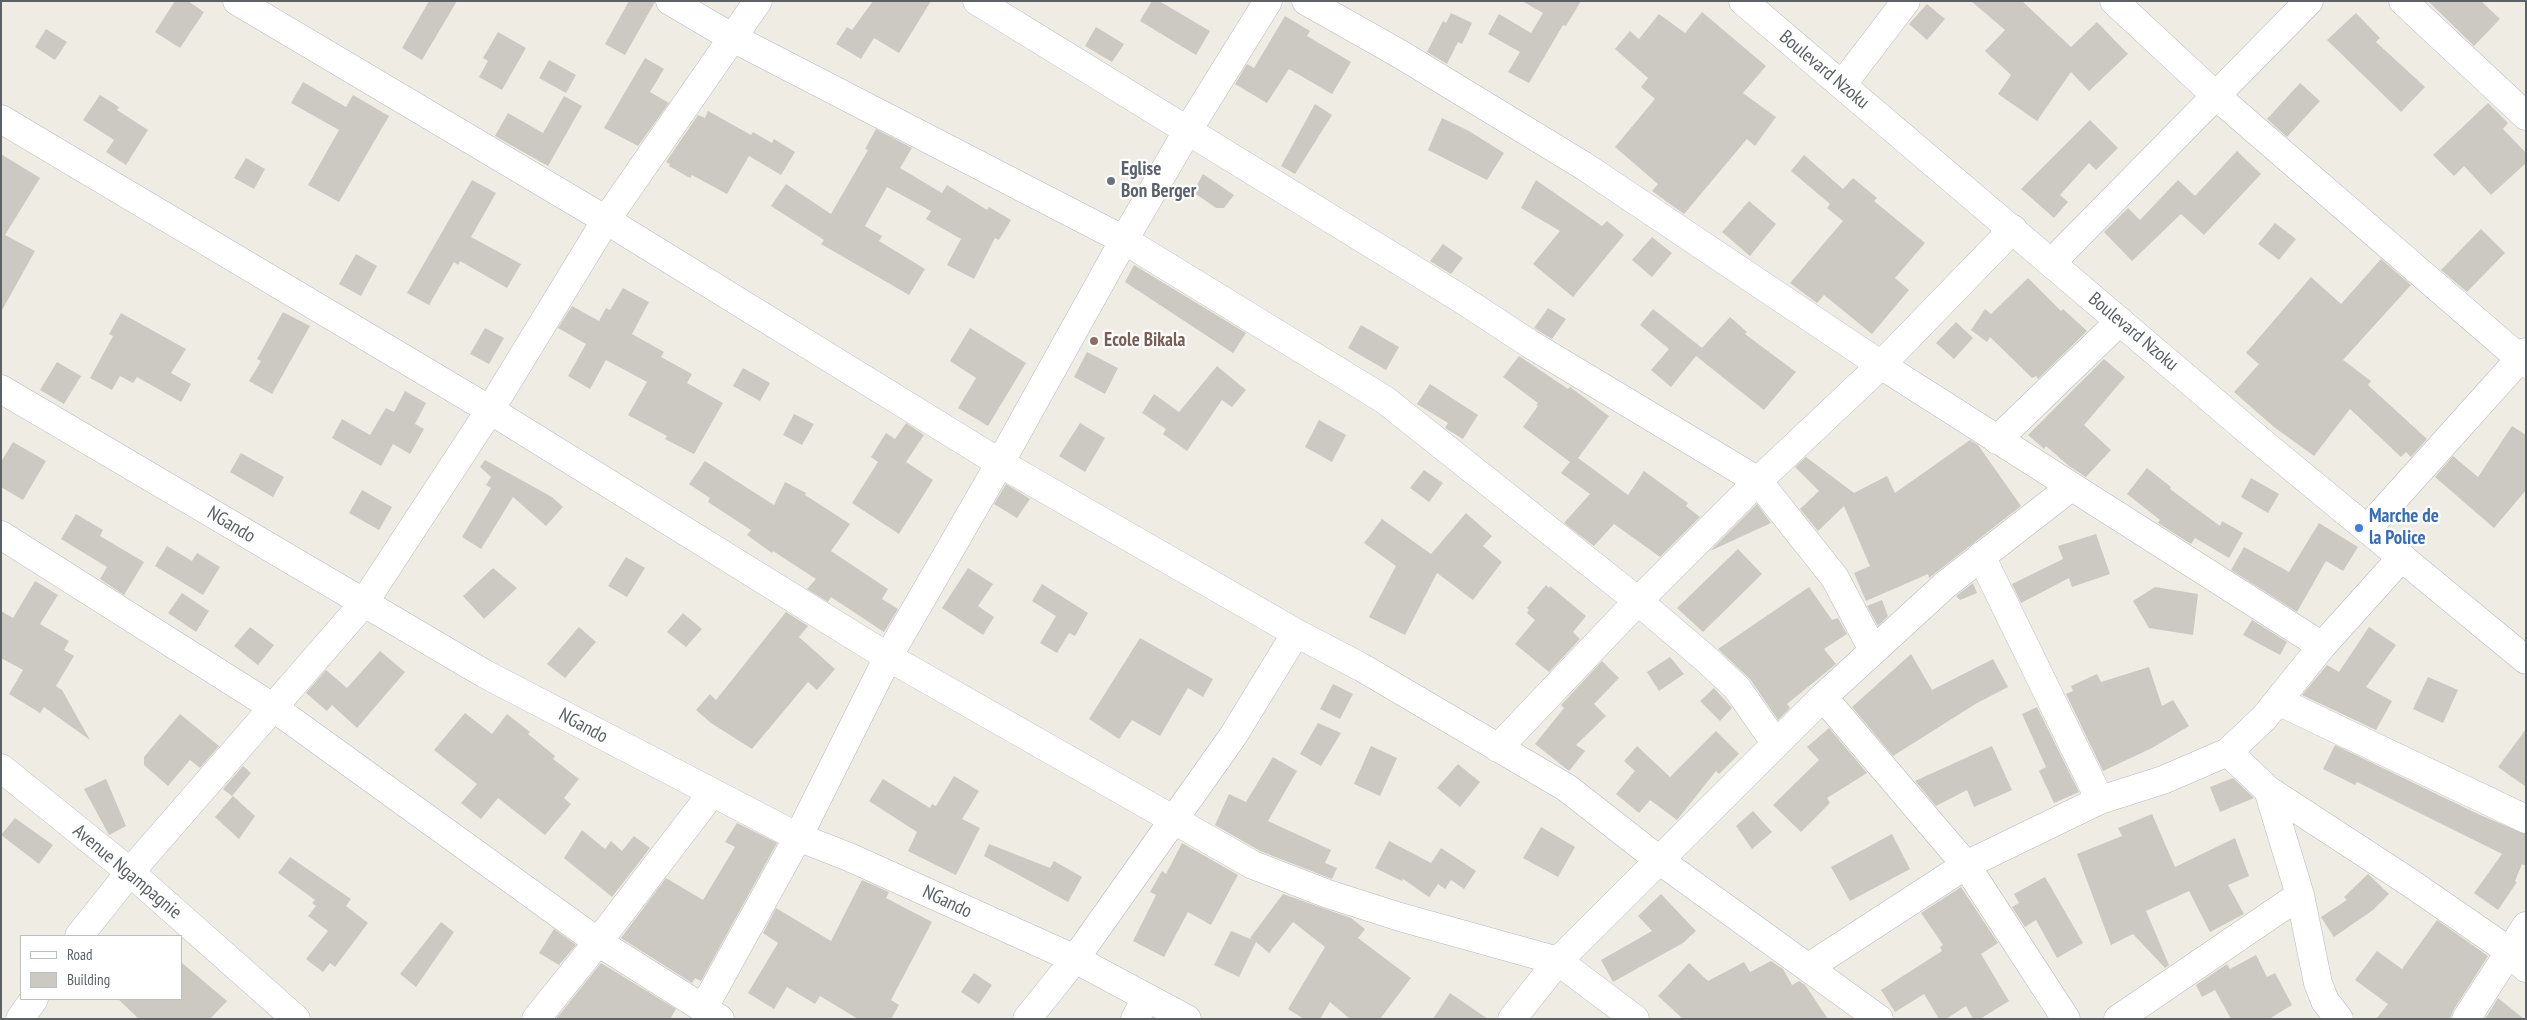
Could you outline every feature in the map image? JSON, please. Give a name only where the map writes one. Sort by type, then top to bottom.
[{"type":"street","points":[[236,1],[606,220],[1000,463],[1296,633],[1361,667],[1567,788],[1659,860],[1879,1019]]},
{"type":"street","points":[[670,1],[733,38],[1124,240],[1385,400],[1638,601],[1737,688],[1776,744]]},
{"type":"street","points":[[80,935],[130,872],[363,604],[490,410],[606,220],[758,1]]},
{"type":"street","points":[[977,1],[1463,300],[1530,344],[1758,481],[1835,578],[1873,650]]},
{"type":"street","points":[[1,535],[274,708],[598,942],[712,1014],[888,657],[1000,463],[1124,240],[1188,130],[1268,1]]},
{"type":"street","points":[[1306,1],[1400,54],[1584,166],[1881,365],[2071,488],[2322,646]]},
{"type":"street","name":"Boulevard Nzoku","points":[[1742,1],[2367,529],[2526,660]]},
{"type":"street","points":[[1842,85],[1906,1]]},
{"type":"street","points":[[2114,1],[2215,94],[2524,358],[2367,529]]},
{"type":"street","points":[[2051,263],[2215,94],[2309,1]]},
{"type":"street","points":[[2403,1],[2526,116]]},
{"type":"street","points":[[1,119],[490,410],[888,657],[1174,818],[1262,870],[1400,917],[1558,961],[1635,1019]]},
{"type":"street","points":[[1498,748],[1638,601],[1758,481],[1881,365],[2013,229]]},
{"type":"street","points":[[1997,440],[2120,320]]},
{"type":"street","name":"NGando","points":[[1,390],[485,674],[798,837],[849,857],[1075,959],[1140,1008],[1187,1019]]},
{"type":"street","points":[[1512,1019],[1558,961],[1823,697],[1873,650],[1981,556],[2071,488]]},
{"type":"street","points":[[1981,556],[2100,800]]},
{"type":"street","points":[[1809,968],[1966,865],[2100,800],[2190,770],[2228,752],[2278,701],[2322,646],[2402,557]]},
{"type":"street","points":[[1027,1019],[1075,959],[1233,736],[1296,633]]},
{"type":"street","points":[[1823,697],[1966,865],[2066,1019]]},
{"type":"street","points":[[2278,701],[2526,819]]},
{"type":"street","points":[[2228,752],[2268,790],[2517,960]]},
{"type":"street","name":"Avenue Ngampagnie","points":[[1,768],[130,872],[296,1019]]},
{"type":"street","points":[[2268,790],[2300,895],[2318,983],[2325,1001],[2339,1019]]},
{"type":"street","points":[[536,1019],[598,942],[712,793]]},
{"type":"street","points":[[2118,1019],[2300,895]]},
{"type":"street","points":[[2466,1019],[2517,960],[2526,926]]},
{"type":"street","points":[[20,1019],[33,1000]]},
{"type":"building","points":[[175,1],[188,1],[204,12],[180,48],[155,32]]},
{"type":"building","points":[[429,1],[457,1],[422,60],[402,48]]},
{"type":"building","points":[[629,1],[655,2],[625,55],[605,44]]},
{"type":"building","points":[[873,1],[931,1],[899,53],[874,38],[861,59],[836,44],[847,27],[852,30]]},
{"type":"building","points":[[1152,1],[1159,1],[1210,31],[1196,55],[1140,21]]},
{"type":"building","points":[[1522,1],[1581,1],[1566,26],[1563,25],[1529,83],[1508,72],[1520,52],[1488,34],[1499,14],[1531,33],[1543,13]]},
{"type":"building","points":[[1971,1],[2022,1],[2071,47],[2097,22],[2128,54],[2089,91],[2071,72],[2037,121],[1998,94],[2011,75],[1985,51],[2005,30]]},
{"type":"building","points":[[2428,1],[2481,1],[2500,19],[2474,46]]},
{"type":"building","points":[[1927,4],[1945,19],[1927,40],[1909,24]]},
{"type":"building","points":[[1702,12],[1766,66],[1743,93],[1776,117],[1755,146],[1747,139],[1684,214],[1652,191],[1658,184],[1615,147],[1655,99],[1641,87],[1648,78],[1615,49],[1630,31],[1639,39],[1659,14],[1685,33]]},
{"type":"building","points":[[1451,13],[1472,23],[1462,44],[1458,42],[1447,64],[1427,52],[1443,21],[1446,23]]},
{"type":"building","points":[[2356,13],[2380,38],[2376,42],[2425,87],[2401,112],[2327,40]]},
{"type":"building","points":[[1285,16],[1310,31],[1307,36],[1351,62],[1332,94],[1289,69],[1267,103],[1235,84],[1247,64],[1254,68]]},
{"type":"building","points":[[1096,27],[1124,44],[1112,62],[1085,46]]},
{"type":"building","points":[[46,29],[67,42],[55,60],[35,47]]},
{"type":"building","points":[[498,32],[526,48],[502,90],[479,77],[488,61],[483,58]]},
{"type":"building","points":[[645,58],[664,69],[650,92],[669,103],[638,146],[604,128]]},
{"type":"building","points":[[549,60],[576,75],[566,93],[539,78]]},
{"type":"building","points":[[303,82],[346,107],[353,95],[389,116],[339,202],[308,185],[339,130],[291,103]]},
{"type":"building","points":[[2300,83],[2320,101],[2287,137],[2267,119]]},
{"type":"building","points":[[100,95],[119,107],[117,110],[148,130],[126,165],[106,152],[114,140],[83,120]]},
{"type":"building","points":[[564,96],[582,106],[548,166],[495,136],[508,113],[543,133]]},
{"type":"building","points":[[2488,103],[2508,123],[2503,129],[2526,153],[2526,163],[2491,195],[2464,166],[2454,176],[2433,155]]},
{"type":"building","points":[[1315,104],[1332,115],[1295,174],[1281,166]]},
{"type":"building","points":[[708,111],[751,135],[753,132],[772,143],[774,139],[795,152],[781,175],[749,156],[727,194],[692,175],[690,178],[669,166],[670,164],[666,162],[698,115],[705,118]]},
{"type":"building","points":[[1442,118],[1469,131],[1504,153],[1487,180],[1428,150]]},
{"type":"building","points":[[2090,120],[2118,148],[2096,170],[2089,163],[2060,195],[2068,202],[2054,218],[2021,189]]},
{"type":"building","points":[[876,129],[912,148],[900,168],[942,193],[947,185],[987,210],[989,207],[1011,220],[999,240],[995,238],[974,279],[947,265],[961,239],[926,219],[931,211],[887,187],[865,226],[882,236],[879,241],[925,269],[909,295],[821,244],[824,240],[771,206],[786,184],[831,214],[868,150],[865,149]]},
{"type":"building","points":[[2237,151],[2261,174],[2204,235],[2181,214],[2132,261],[2104,232],[2128,208],[2140,220],[2178,180],[2195,196]]},
{"type":"building","points":[[1,154],[40,178],[5,235],[35,251],[1,312]]},
{"type":"building","points":[[1804,155],[1843,189],[1853,178],[1877,198],[1874,201],[1925,243],[1895,278],[1909,290],[1872,334],[1824,295],[1817,303],[1790,283],[1843,221],[1827,208],[1830,204],[1791,171]]},
{"type":"building","points":[[246,158],[265,169],[254,189],[234,178]]},
{"type":"building","points":[[1203,174],[1234,195],[1224,208],[1216,208],[1193,192]]},
{"type":"building","points":[[472,180],[496,193],[471,237],[521,264],[507,288],[460,261],[458,265],[454,262],[429,305],[407,293]]},
{"type":"building","points":[[1536,180],[1602,226],[1607,221],[1624,235],[1573,297],[1533,264],[1560,231],[1521,208]]},
{"type":"building","points":[[1749,201],[1776,224],[1750,256],[1722,232]]},
{"type":"building","points":[[2275,223],[2296,239],[2279,260],[2258,244]]},
{"type":"building","points":[[2481,229],[2505,253],[2467,292],[2441,270]]},
{"type":"building","points":[[1652,237],[1672,253],[1652,277],[1632,260]]},
{"type":"building","points":[[1443,244],[1463,258],[1451,274],[1430,261]]},
{"type":"building","points":[[356,254],[377,266],[361,296],[339,284]]},
{"type":"building","points":[[2381,259],[2411,285],[2343,360],[2371,381],[2368,385],[2427,439],[2411,457],[2406,452],[2401,457],[2350,409],[2314,456],[2274,427],[2234,392],[2259,364],[2246,353],[2311,277],[2341,304]]},
{"type":"building","points":[[1134,265],[1246,333],[1233,353],[1125,282]]},
{"type":"building","points":[[2028,278],[2061,311],[2063,309],[2087,331],[2038,379],[2036,376],[2032,378],[1990,337],[1987,342],[1971,330],[1985,309],[1991,314]]},
{"type":"building","points":[[623,288],[649,302],[632,334],[664,352],[661,357],[692,374],[687,383],[723,403],[694,454],[665,439],[667,436],[628,415],[647,382],[606,360],[590,389],[568,376],[586,344],[558,328],[572,306],[599,321],[606,308],[610,310]]},
{"type":"building","points":[[1548,308],[1566,319],[1552,339],[1534,328]]},
{"type":"building","points":[[1653,309],[1702,348],[1730,317],[1747,332],[1745,334],[1796,372],[1764,410],[1696,356],[1671,387],[1651,370],[1669,349],[1640,325]]},
{"type":"building","points":[[283,312],[310,326],[272,394],[249,381],[261,361],[257,359]]},
{"type":"building","points":[[121,313],[186,349],[171,373],[191,384],[181,402],[137,377],[133,383],[120,376],[112,390],[90,378],[113,336],[109,334]]},
{"type":"building","points":[[1956,322],[1973,338],[1954,359],[1936,343]]},
{"type":"building","points":[[1361,325],[1399,347],[1386,370],[1348,348]]},
{"type":"building","points":[[485,328],[504,338],[489,364],[470,354]]},
{"type":"building","points":[[970,328],[1026,363],[988,426],[958,408],[976,378],[950,361]]},
{"type":"building","points":[[1087,352],[1118,368],[1105,394],[1074,377]]},
{"type":"building","points":[[1519,356],[1568,389],[1570,387],[1609,416],[1578,458],[1628,495],[1644,471],[1688,503],[1686,506],[1700,517],[1660,557],[1614,524],[1594,546],[1564,523],[1590,494],[1561,473],[1570,462],[1523,427],[1538,406],[1536,405],[1538,403],[1503,377]]},
{"type":"building","points":[[2104,359],[2125,377],[2084,425],[2111,450],[2086,477],[2069,466],[2046,446],[2044,449],[2028,435]]},
{"type":"building","points":[[57,362],[81,376],[64,404],[40,390]]},
{"type":"building","points":[[1217,366],[1246,390],[1232,407],[1222,400],[1187,451],[1163,434],[1166,429],[1142,413],[1154,394],[1179,412]]},
{"type":"building","points":[[743,368],[770,383],[760,401],[733,386]]},
{"type":"building","points":[[1430,384],[1478,415],[1463,439],[1445,428],[1448,423],[1417,404]]},
{"type":"building","points":[[405,391],[426,403],[415,424],[424,429],[410,454],[393,444],[381,466],[332,438],[342,419],[370,435],[386,408],[394,412]]},
{"type":"building","points":[[794,414],[814,424],[802,445],[783,435]]},
{"type":"building","points":[[1319,420],[1346,435],[1332,462],[1305,447]]},
{"type":"building","points":[[906,423],[924,435],[906,462],[933,480],[899,534],[852,503],[878,462],[871,457],[886,433],[895,439]]},
{"type":"building","points":[[1080,423],[1105,438],[1085,472],[1059,456]]},
{"type":"building","points":[[2512,426],[2526,435],[2526,490],[2494,528],[2435,477],[2453,456],[2478,477]]},
{"type":"building","points":[[1970,440],[1978,445],[2021,506],[1929,578],[1928,574],[1866,601],[1854,573],[1870,566],[1844,506],[1818,531],[1800,509],[1819,491],[1795,467],[1806,457],[1854,493],[1887,476],[1895,493]]},
{"type":"building","points":[[13,442],[46,461],[23,500],[1,487],[1,462]]},
{"type":"building","points":[[241,453],[284,477],[273,497],[230,472]]},
{"type":"building","points":[[485,460],[552,497],[563,507],[546,526],[513,497],[481,549],[462,537],[491,488],[486,485],[491,477],[480,467]]},
{"type":"building","points":[[705,461],[774,505],[785,482],[806,493],[805,495],[850,524],[831,551],[888,589],[882,599],[898,609],[884,632],[831,597],[828,602],[807,589],[816,579],[773,551],[772,553],[747,535],[751,530],[708,502],[710,498],[689,484]]},
{"type":"building","points":[[2147,468],[2171,487],[2170,489],[2220,526],[2222,521],[2243,533],[2229,558],[2195,538],[2191,544],[2158,523],[2160,520],[2127,494]]},
{"type":"building","points":[[1424,470],[1443,483],[1429,502],[1410,488]]},
{"type":"building","points":[[2251,478],[2279,494],[2268,513],[2241,497]]},
{"type":"building","points":[[1006,484],[1030,499],[1017,518],[994,504]]},
{"type":"building","points":[[362,490],[392,507],[379,530],[349,513]]},
{"type":"building","points":[[1757,504],[1771,523],[1710,551]]},
{"type":"building","points":[[1466,513],[1492,536],[1483,546],[1502,562],[1473,600],[1437,573],[1405,635],[1369,617],[1396,566],[1364,543],[1382,519],[1431,554]]},
{"type":"building","points":[[76,514],[103,530],[100,536],[144,562],[124,595],[100,579],[107,567],[61,539]]},
{"type":"building","points":[[2319,523],[2358,547],[2343,571],[2326,561],[2297,612],[2231,570],[2244,547],[2289,572]]},
{"type":"building","points":[[2096,534],[2110,574],[2072,587],[2069,578],[2021,603],[2012,584],[2063,559],[2058,546]]},
{"type":"building","points":[[167,546],[192,561],[197,553],[220,567],[203,595],[155,566]]},
{"type":"building","points":[[1738,549],[1762,574],[1703,632],[1677,608]]},
{"type":"building","points":[[626,557],[645,568],[627,597],[608,586]]},
{"type":"building","points":[[493,568],[517,588],[484,619],[463,596]]},
{"type":"building","points":[[968,568],[993,584],[978,606],[994,617],[983,635],[942,608]]},
{"type":"building","points":[[35,581],[58,595],[40,624],[69,641],[64,650],[74,656],[56,686],[62,690],[90,740],[44,707],[40,713],[9,694],[23,670],[1,658],[1,611],[13,618]]},
{"type":"building","points":[[1973,583],[1977,593],[1960,600],[1956,596]]},
{"type":"building","points":[[1042,584],[1088,613],[1075,636],[1069,633],[1057,653],[1040,643],[1056,616],[1032,601]]},
{"type":"building","points":[[1546,585],[1549,588],[1550,586],[1586,616],[1573,632],[1580,639],[1549,672],[1515,644],[1535,620],[1527,613],[1529,610],[1527,608]]},
{"type":"building","points":[[1809,587],[1832,620],[1838,618],[1847,634],[1824,649],[1836,664],[1787,704],[1790,708],[1778,720],[1750,679],[1718,649]]},
{"type":"building","points":[[2155,587],[2198,594],[2193,635],[2149,628],[2133,601]]},
{"type":"building","points":[[182,593],[209,611],[196,632],[168,613]]},
{"type":"building","points":[[1882,600],[1888,616],[1878,626],[1867,606]]},
{"type":"building","points":[[786,612],[808,626],[799,637],[835,669],[817,690],[808,682],[752,749],[711,723],[696,710],[710,694],[716,700]]},
{"type":"building","points":[[683,613],[702,629],[686,647],[667,632]]},
{"type":"building","points":[[2252,620],[2287,642],[2280,655],[2243,635]]},
{"type":"building","points":[[250,627],[274,645],[258,665],[234,646]]},
{"type":"building","points":[[579,627],[596,642],[565,678],[547,664]]},
{"type":"building","points":[[2369,627],[2396,645],[2366,687],[2392,701],[2376,730],[2302,695],[2327,665],[2339,672]]},
{"type":"building","points":[[1140,638],[1213,679],[1203,697],[1188,688],[1160,736],[1132,720],[1119,739],[1089,719]]},
{"type":"building","points":[[380,651],[405,672],[357,728],[332,705],[327,711],[306,693],[326,670],[347,688]]},
{"type":"building","points":[[1911,654],[1932,690],[1993,659],[2008,687],[1977,703],[1893,756],[1852,707]]},
{"type":"building","points":[[1670,657],[1684,674],[1659,691],[1647,672]]},
{"type":"building","points":[[1602,661],[1619,678],[1594,704],[1606,716],[1576,745],[1585,751],[1569,771],[1535,744],[1564,708],[1561,705]]},
{"type":"building","points":[[2149,667],[2162,706],[2173,700],[2189,726],[2152,748],[2103,771],[2066,694],[2073,691],[2071,686],[2097,674],[2101,682]]},
{"type":"building","points":[[2428,677],[2458,690],[2443,723],[2413,709]]},
{"type":"building","points":[[1333,684],[1353,694],[1340,719],[1320,709]]},
{"type":"building","points":[[1714,688],[1732,708],[1720,721],[1700,701]]},
{"type":"building","points":[[2037,707],[2079,792],[2054,803],[2039,771],[2046,767],[2022,714]]},
{"type":"building","points":[[465,713],[492,734],[507,714],[530,732],[528,734],[555,756],[553,759],[579,779],[564,798],[571,804],[545,835],[498,798],[481,819],[461,803],[477,784],[434,750]]},
{"type":"building","points":[[180,714],[219,746],[200,768],[190,760],[168,786],[144,765],[144,757]]},
{"type":"building","points":[[1318,723],[1341,733],[1321,766],[1300,754]]},
{"type":"building","points":[[1829,728],[1867,773],[1827,798],[1830,803],[1801,832],[1773,805],[1819,760],[1807,747]]},
{"type":"building","points":[[2526,729],[2526,787],[2498,767]]},
{"type":"building","points":[[1716,731],[1739,754],[1719,774],[1716,771],[1677,820],[1650,800],[1639,813],[1616,794],[1635,771],[1624,761],[1637,746],[1670,777]]},
{"type":"building","points":[[2335,745],[2480,815],[2526,834],[2526,866],[2522,864],[2515,881],[2517,882],[2498,910],[2474,893],[2502,854],[2357,782],[2355,785],[2323,769]]},
{"type":"building","points":[[1371,746],[1397,758],[1380,796],[1354,784]]},
{"type":"building","points":[[1992,746],[2012,790],[1974,807],[1967,790],[1936,806],[1915,781]]},
{"type":"building","points":[[1273,757],[1297,771],[1268,821],[1331,850],[1325,863],[1337,868],[1332,879],[1260,851],[1215,825],[1229,794],[1246,802]]},
{"type":"building","points":[[1458,764],[1480,782],[1460,807],[1437,788]]},
{"type":"building","points":[[243,766],[251,773],[232,796],[223,789]]},
{"type":"building","points":[[954,776],[979,791],[962,819],[980,828],[956,875],[908,851],[917,832],[869,801],[883,779],[930,808],[932,804],[936,806]]},
{"type":"building","points":[[2233,778],[2254,798],[2220,812],[2210,787]]},
{"type":"building","points":[[106,779],[126,826],[109,835],[84,789]]},
{"type":"building","points":[[233,796],[255,816],[239,839],[215,817]]},
{"type":"building","points":[[1753,811],[1772,832],[1752,849],[1736,826]]},
{"type":"building","points":[[2152,814],[2175,867],[2235,838],[2249,876],[2228,885],[2244,914],[2210,932],[2189,891],[2146,911],[2169,965],[2165,968],[2133,934],[2111,945],[2077,854],[2122,836],[2118,828]]},
{"type":"building","points":[[15,818],[53,845],[39,864],[1,835]]},
{"type":"building","points":[[737,823],[777,843],[701,981],[695,978],[692,983],[621,938],[666,878],[703,900],[735,847],[725,842]]},
{"type":"building","points":[[1541,827],[1575,847],[1558,877],[1523,858]]},
{"type":"building","points":[[582,830],[605,849],[611,841],[622,851],[634,836],[650,848],[612,897],[564,858]]},
{"type":"building","points":[[1892,834],[1910,869],[1850,901],[1831,867]]},
{"type":"building","points":[[1389,841],[1431,863],[1441,848],[1476,871],[1464,889],[1451,880],[1445,889],[1438,884],[1429,897],[1403,879],[1402,881],[1375,868]]},
{"type":"building","points":[[1182,843],[1238,875],[1211,925],[1188,912],[1164,957],[1133,941],[1156,895],[1150,892],[1162,871],[1166,874]]},
{"type":"building","points":[[989,844],[1050,868],[1054,861],[1082,877],[1068,902],[984,856]]},
{"type":"building","points":[[290,857],[351,899],[346,906],[368,923],[335,967],[330,963],[323,972],[306,959],[328,931],[308,916],[316,906],[312,903],[315,900],[278,873]]},
{"type":"building","points":[[2368,874],[2389,894],[2373,910],[2334,937],[2321,917],[2347,900],[2344,897]]},
{"type":"building","points":[[2045,877],[2083,943],[2057,958],[2036,920],[2025,927],[2012,907],[2019,903],[2014,894]]},
{"type":"building","points":[[862,880],[889,892],[886,898],[932,922],[891,1000],[899,1005],[891,1019],[858,1019],[820,996],[815,1004],[787,987],[774,1009],[748,993],[778,943],[763,933],[776,908],[831,941]]},
{"type":"building","points":[[1961,887],[1998,943],[1981,954],[2009,1001],[1980,1019],[1973,1019],[1966,1006],[1946,1019],[1939,1019],[1924,994],[1895,1012],[1881,990],[1942,951],[1940,947],[1943,945],[1921,913]]},
{"type":"building","points":[[1283,894],[1351,918],[1365,929],[1358,938],[1411,978],[1380,1019],[1350,1019],[1330,1002],[1320,1019],[1304,1019],[1288,1009],[1325,947],[1293,922],[1269,953],[1256,942],[1239,977],[1214,965],[1231,931],[1253,940],[1250,938]]},
{"type":"building","points":[[1661,894],[1696,931],[1683,943],[1613,982],[1601,960],[1652,931],[1638,916]]},
{"type":"building","points":[[2437,920],[2488,956],[2453,1011],[2450,1019],[2376,1019],[2388,1004],[2355,980],[2377,951],[2402,969]]},
{"type":"building","points":[[441,922],[454,932],[416,987],[400,974]]},
{"type":"building","points":[[554,929],[576,945],[559,965],[539,953]]},
{"type":"building","points":[[2256,955],[2267,977],[2275,973],[2292,1005],[2269,1019],[2231,1019],[2215,990],[2202,997],[2196,985],[2227,964],[2230,969]]},
{"type":"building","points":[[1771,961],[1783,969],[1792,985],[1799,981],[1805,985],[1828,1019],[1683,1019],[1658,996],[1689,963],[1708,981],[1744,962],[1750,972]]},
{"type":"building","points":[[182,963],[227,1001],[210,1019],[139,1019],[119,1000],[182,1000]]},
{"type":"building","points":[[601,963],[676,1009],[670,1019],[556,1019]]},
{"type":"building","points":[[974,973],[992,985],[979,1004],[961,992]]},
{"type":"building","points":[[1450,993],[1488,1019],[1433,1019]]},
{"type":"building","points":[[2498,998],[2524,1019],[2485,1019]]},
{"type":"place","name":"Eglise Bon Berger","points":[[1111,181]]},
{"type":"place","name":"Ecole Bikala","points":[[1094,341]]},
{"type":"place","name":"Marche de la Police","points":[[2359,528]]}]
